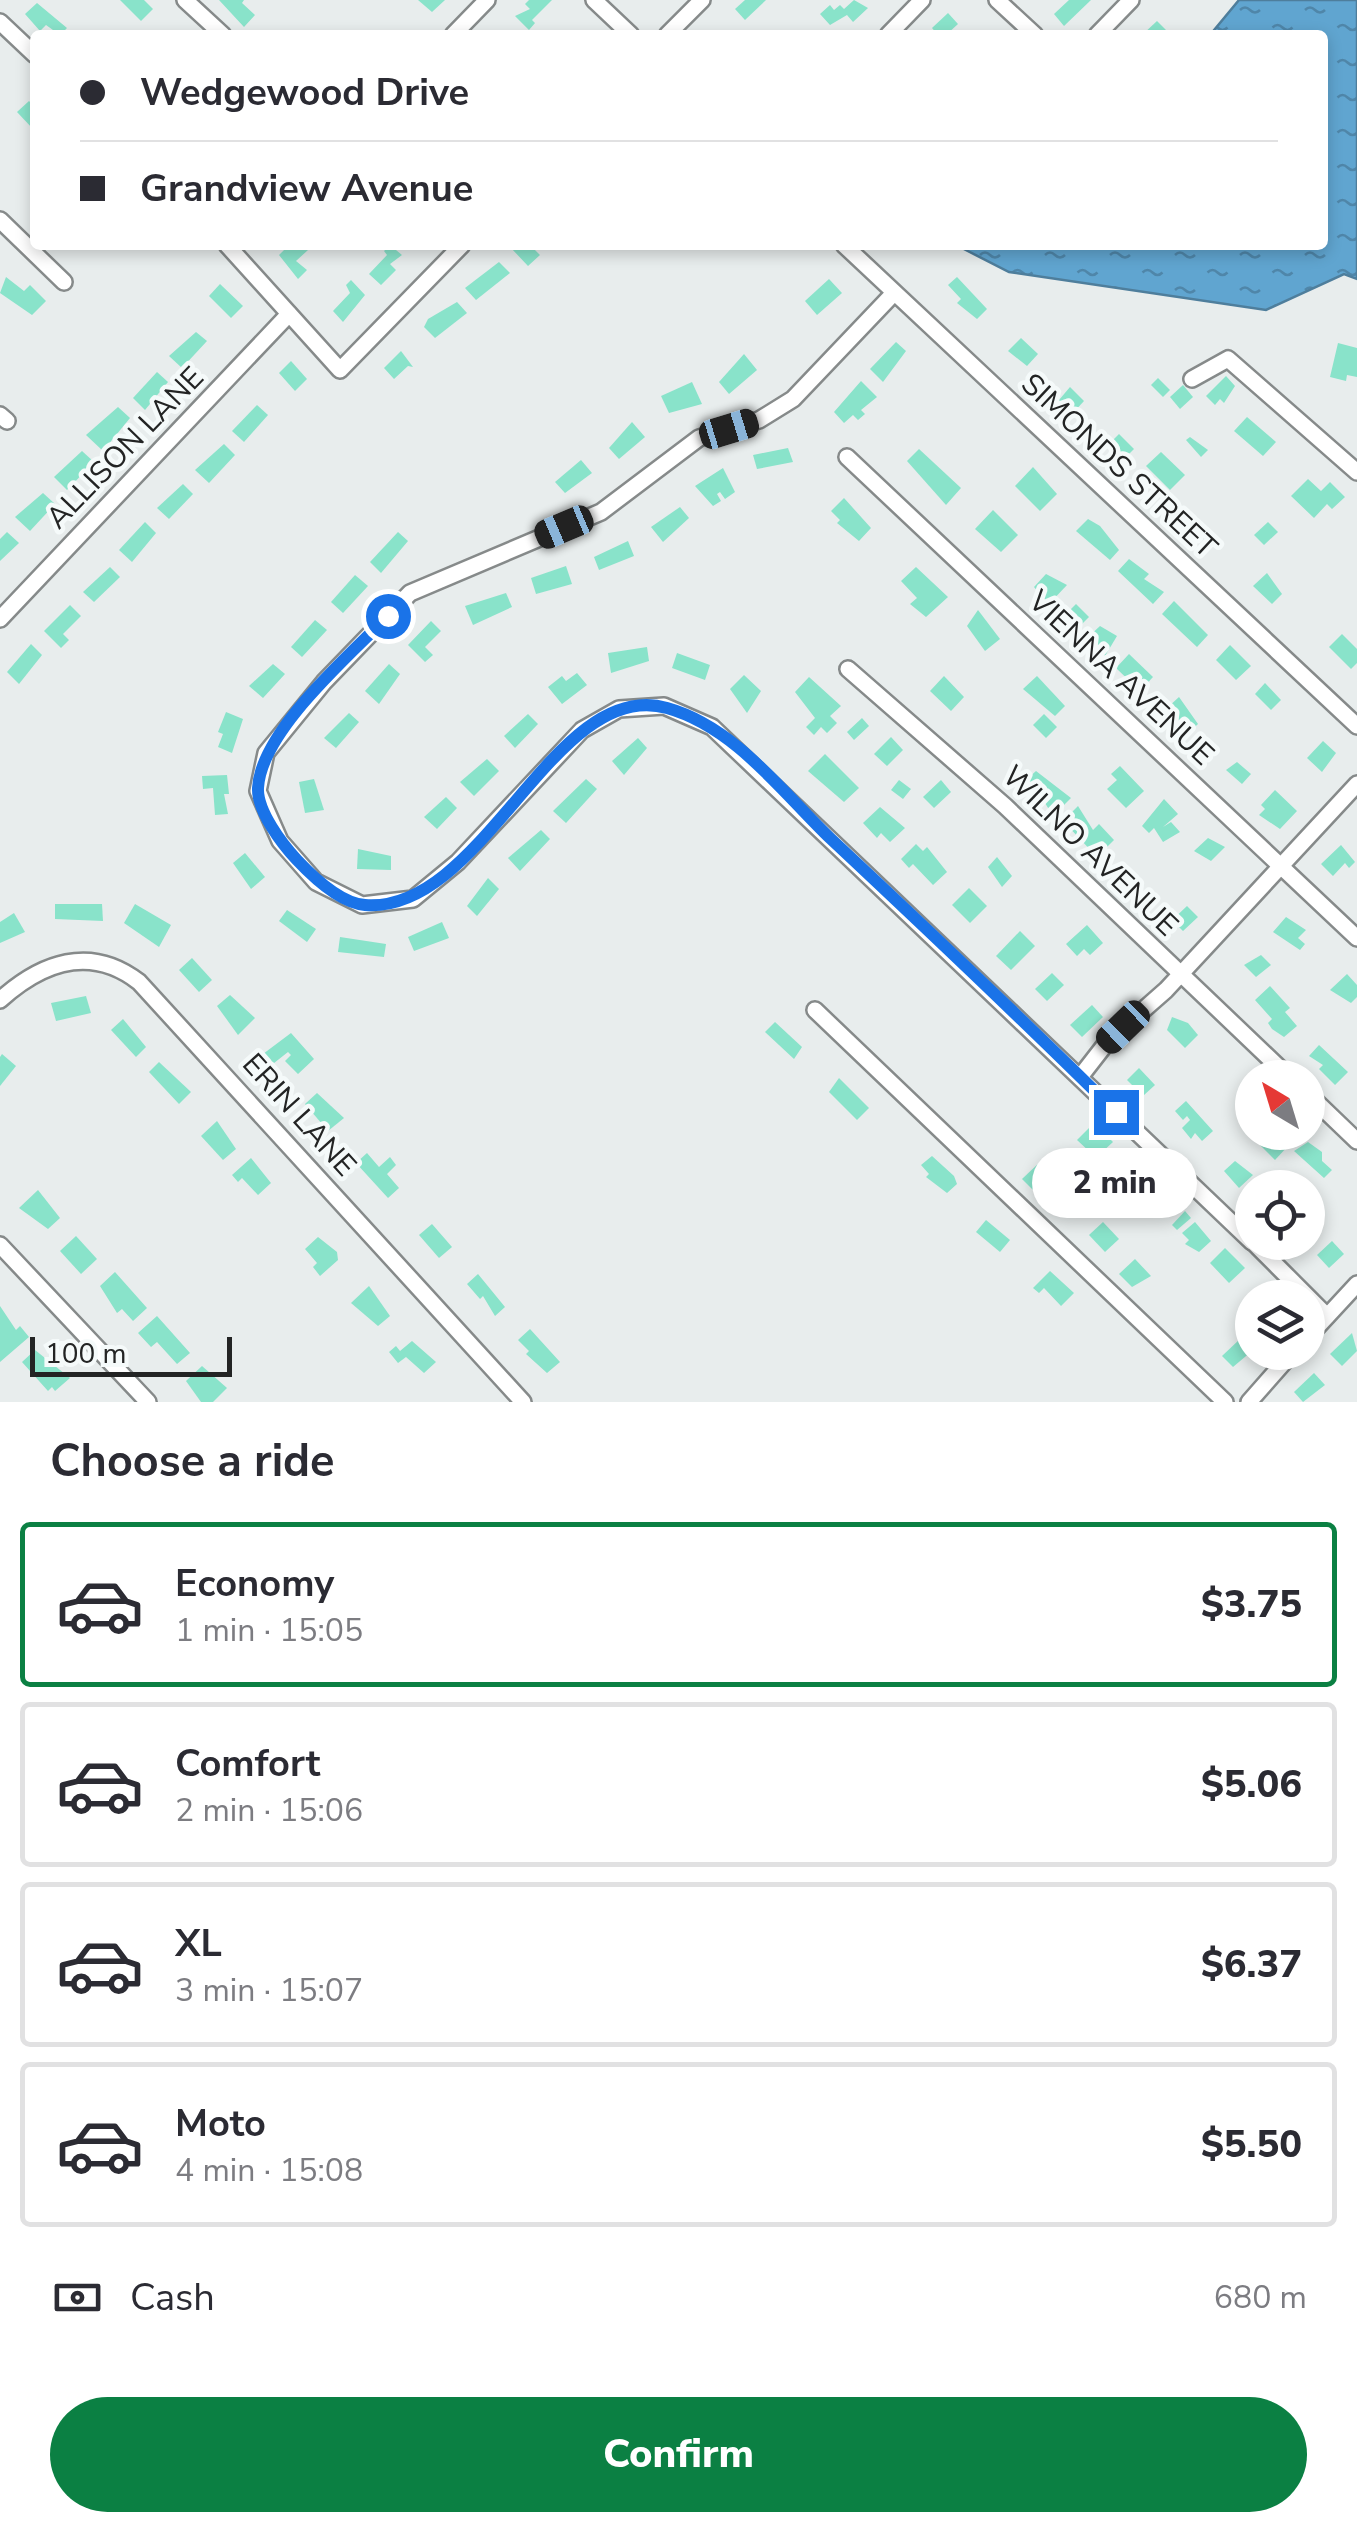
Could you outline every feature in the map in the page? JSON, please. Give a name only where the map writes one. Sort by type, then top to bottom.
[{"type":"street","points":[[185,0],[218,30]]},
{"type":"street","points":[[458,30],[487,0]]},
{"type":"street","points":[[594,0],[626,30]]},
{"type":"street","points":[[672,30],[702,0]]},
{"type":"street","points":[[893,30],[922,0]]},
{"type":"street","points":[[997,0],[1030,30]]},
{"type":"street","points":[[1102,30],[1131,0]]},
{"type":"street","points":[[0,22],[30,50]]},
{"type":"street","points":[[0,220],[30,249]]},
{"type":"street","points":[[31,250],[64,282]]},
{"type":"street","points":[[238,250],[340,370],[457,250]]},
{"type":"street","name":"SIMONDS STREET","points":[[849,250],[1357,726]]},
{"type":"street","points":[[894,294],[793,399],[759,420],[699,438],[601,512],[410,593],[324,682],[266,754],[258,792],[280,841],[316,882],[362,906],[413,898],[458,862],[582,730],[619,709],[664,706],[712,727],[1235,1225]]},
{"type":"street","name":"ALLISON LANE","points":[[0,618],[290,314]]},
{"type":"street","points":[[1192,380],[1228,358],[1357,472]]},
{"type":"street","name":"VIENNA AVENUE","points":[[847,457],[1357,938]]},
{"type":"street","name":"WILNO AVENUE","points":[[848,669],[1004,806],[1271,1060]]},
{"type":"street","points":[[1080,1076],[1108,1041],[1180,974],[1357,784]]},
{"type":"street","name":"ERIN LANE","points":[[0,1000],[28,976],[60,961],[97,962],[139,982],[523,1402]]},
{"type":"street","points":[[815,1010],[1225,1402]]},
{"type":"street","points":[[1325,1110],[1357,1141]]},
{"type":"street","points":[[0,1245],[148,1402]]},
{"type":"street","points":[[1271,1260],[1327,1316],[1357,1284]]},
{"type":"street","points":[[1248,1402],[1277,1370]]},
{"type":"water","points":[[1239,0],[1357,0],[1357,279],[1344,274],[1266,310],[1009,272],[966,250],[1328,250],[1328,30],[1214,30]]},
{"type":"building","points":[[120,0],[144,0],[153,9],[141,21]]},
{"type":"building","points":[[219,0],[244,0],[242,3],[255,15],[244,27]]},
{"type":"building","points":[[418,0],[445,0],[432,12]]},
{"type":"building","points":[[529,0],[552,0],[532,20],[535,23],[529,30],[515,16],[530,9],[525,4]]},
{"type":"building","points":[[745,0],[766,0],[745,20],[735,9]]},
{"type":"building","points":[[854,0],[868,8],[853,22],[847,15],[830,25],[820,14],[830,5],[834,10],[840,5],[844,9]]},
{"type":"building","points":[[1069,0],[1091,0],[1064,26],[1054,14]]},
{"type":"building","points":[[37,3],[67,28],[53,30],[46,25],[39,30],[25,14]]},
{"type":"building","points":[[948,13],[958,24],[951,30],[932,28]]},
{"type":"building","points":[[1157,21],[1166,30],[1147,30]]},
{"type":"building","points":[[30,102],[30,126],[17,112]]},
{"type":"building","points":[[284,250],[308,250],[296,261],[307,270],[298,279],[279,255]]},
{"type":"building","points":[[396,250],[402,255],[390,264],[396,270],[381,285],[369,274],[387,255],[384,251]]},
{"type":"building","points":[[513,250],[535,250],[540,255],[528,266]]},
{"type":"building","points":[[499,262],[510,273],[476,300],[465,288]]},
{"type":"building","points":[[6,277],[24,291],[30,285],[46,301],[32,315],[0,293]]},
{"type":"building","points":[[957,277],[987,309],[977,319],[957,303],[961,299],[948,285]]},
{"type":"building","points":[[829,279],[842,293],[817,315],[805,301]]},
{"type":"building","points":[[351,280],[365,295],[343,322],[333,311],[350,293],[346,285]]},
{"type":"building","points":[[220,284],[243,306],[231,318],[209,296]]},
{"type":"building","points":[[457,302],[467,313],[435,338],[424,327],[428,319]]},
{"type":"building","points":[[196,332],[207,341],[182,368],[169,356]]},
{"type":"building","points":[[1021,338],[1038,354],[1027,366],[1008,351]]},
{"type":"building","points":[[896,342],[906,351],[883,382],[870,369]]},
{"type":"building","points":[[1338,343],[1357,348],[1357,377],[1347,375],[1346,381],[1330,377]]},
{"type":"building","points":[[401,351],[413,367],[408,366],[394,379],[384,368]]},
{"type":"building","points":[[744,354],[757,370],[729,394],[719,382]]},
{"type":"building","points":[[291,361],[307,379],[295,391],[279,373]]},
{"type":"building","points":[[157,372],[168,382],[145,410],[133,398]]},
{"type":"building","points":[[1226,376],[1235,386],[1224,403],[1220,399],[1215,405],[1206,396]]},
{"type":"building","points":[[1158,378],[1170,390],[1163,397],[1151,385]]},
{"type":"building","points":[[861,381],[877,397],[861,410],[865,414],[858,420],[853,415],[844,423],[834,412]]},
{"type":"building","points":[[692,382],[702,404],[669,413],[661,396]]},
{"type":"building","points":[[1183,385],[1193,397],[1180,409],[1170,397]]},
{"type":"building","points":[[1070,387],[1084,401],[1073,413],[1059,400]]},
{"type":"building","points":[[257,405],[268,415],[244,442],[232,431]]},
{"type":"building","points":[[118,407],[130,418],[103,451],[86,435]]},
{"type":"building","points":[[1247,417],[1276,442],[1263,456],[1234,431]]},
{"type":"building","points":[[632,422],[645,437],[619,459],[609,448]]},
{"type":"building","points":[[1119,434],[1134,449],[1123,460],[1108,445]]},
{"type":"building","points":[[1190,437],[1208,450],[1201,457],[1186,440]]},
{"type":"building","points":[[224,444],[235,455],[209,483],[195,470]]},
{"type":"building","points":[[788,448],[793,462],[757,469],[753,455]]},
{"type":"building","points":[[919,449],[961,488],[946,505],[907,461]]},
{"type":"building","points":[[82,451],[94,462],[67,490],[54,477]]},
{"type":"building","points":[[1161,452],[1185,475],[1170,490],[1146,466]]},
{"type":"building","points":[[581,460],[592,473],[565,493],[555,482]]},
{"type":"building","points":[[1033,467],[1057,494],[1040,511],[1015,486]]},
{"type":"building","points":[[723,468],[735,492],[725,499],[720,492],[717,494],[721,501],[713,506],[695,486]]},
{"type":"building","points":[[1308,479],[1321,491],[1330,482],[1345,497],[1332,509],[1327,504],[1314,518],[1291,496]]},
{"type":"building","points":[[183,484],[193,494],[169,519],[157,508]]},
{"type":"building","points":[[43,493],[55,504],[30,531],[15,517]]},
{"type":"building","points":[[844,498],[871,528],[859,541],[837,523],[840,520],[831,511]]},
{"type":"building","points":[[680,507],[689,518],[663,542],[651,527]]},
{"type":"building","points":[[993,510],[1018,535],[1001,552],[975,529]]},
{"type":"building","points":[[1088,519],[1100,526],[1119,550],[1110,560],[1076,531]]},
{"type":"building","points":[[145,522],[156,533],[132,562],[119,550]]},
{"type":"building","points":[[1268,522],[1278,532],[1264,545],[1254,535]]},
{"type":"building","points":[[7,532],[19,543],[0,561],[0,539]]},
{"type":"building","points":[[398,532],[408,541],[381,573],[370,562]]},
{"type":"building","points":[[628,541],[634,556],[599,570],[594,557]]},
{"type":"building","points":[[1129,559],[1149,574],[1144,579],[1164,592],[1153,604],[1118,571]]},
{"type":"building","points":[[566,566],[572,584],[536,594],[531,578]]},
{"type":"building","points":[[110,567],[120,577],[94,602],[83,592]]},
{"type":"building","points":[[916,567],[948,597],[926,617],[910,604],[917,598],[901,581]]},
{"type":"building","points":[[1267,573],[1282,594],[1272,604],[1253,586]]},
{"type":"building","points":[[1046,574],[1067,585],[1049,604],[1034,587]]},
{"type":"building","points":[[355,575],[368,586],[343,613],[331,602]]},
{"type":"building","points":[[506,593],[512,607],[473,625],[465,606]]},
{"type":"building","points":[[1174,601],[1208,635],[1197,647],[1162,614]]},
{"type":"building","points":[[1076,604],[1089,617],[1078,628],[1065,615]]},
{"type":"building","points":[[70,605],[81,616],[63,634],[69,640],[61,648],[44,631]]},
{"type":"building","points":[[978,610],[1000,639],[985,651],[967,626]]},
{"type":"building","points":[[315,620],[327,630],[302,657],[291,647]]},
{"type":"building","points":[[431,621],[441,631],[425,647],[433,655],[425,662],[408,645]]},
{"type":"building","points":[[1100,626],[1117,636],[1105,656],[1087,638]]},
{"type":"building","points":[[1342,634],[1357,649],[1357,663],[1351,669],[1329,647]]},
{"type":"building","points":[[31,644],[42,655],[19,684],[7,672]]},
{"type":"building","points":[[1230,645],[1251,666],[1236,680],[1216,660]]},
{"type":"building","points":[[647,647],[649,661],[611,673],[608,653]]},
{"type":"building","points":[[677,653],[710,665],[705,680],[672,668]]},
{"type":"building","points":[[1129,654],[1153,677],[1140,691],[1116,668]]},
{"type":"building","points":[[273,664],[285,674],[263,698],[249,686]]},
{"type":"building","points":[[389,664],[400,674],[379,704],[365,691]]},
{"type":"building","points":[[577,673],[587,685],[562,704],[548,687],[562,676],[566,681]]},
{"type":"building","points":[[744,675],[761,691],[747,713],[730,689]]},
{"type":"building","points":[[944,676],[964,697],[951,711],[930,691]]},
{"type":"building","points":[[1037,676],[1065,706],[1055,716],[1023,689]]},
{"type":"building","points":[[809,677],[841,706],[830,716],[837,723],[827,733],[821,727],[814,735],[806,727],[815,718],[795,692]]},
{"type":"building","points":[[1265,683],[1281,700],[1271,710],[1255,694]]},
{"type":"building","points":[[1179,697],[1198,724],[1184,737],[1166,721],[1173,715],[1167,708]]},
{"type":"building","points":[[226,712],[243,719],[232,753],[218,747],[223,734],[218,732]]},
{"type":"building","points":[[349,713],[359,722],[336,748],[324,738]]},
{"type":"building","points":[[528,714],[538,724],[515,748],[504,736]]},
{"type":"building","points":[[1044,714],[1057,727],[1046,738],[1033,725]]},
{"type":"building","points":[[862,718],[869,726],[854,740],[847,732]]},
{"type":"building","points":[[891,737],[903,750],[887,766],[874,754]]},
{"type":"building","points":[[638,738],[647,748],[624,775],[612,761]]},
{"type":"building","points":[[1323,741],[1336,753],[1322,772],[1307,758]]},
{"type":"building","points":[[825,754],[859,788],[844,802],[808,771]]},
{"type":"building","points":[[487,759],[499,771],[474,796],[460,782]]},
{"type":"building","points":[[1237,762],[1251,774],[1242,784],[1226,770]]},
{"type":"building","points":[[1120,766],[1144,791],[1126,808],[1107,789],[1117,780],[1111,774]]},
{"type":"building","points":[[1036,771],[1071,798],[1053,816],[1042,798],[1038,802],[1030,794],[1034,790],[1025,781]]},
{"type":"building","points":[[227,775],[229,794],[224,794],[228,814],[215,815],[213,788],[203,789],[202,776]]},
{"type":"building","points":[[314,779],[324,810],[305,813],[299,782]]},
{"type":"building","points":[[586,779],[597,789],[566,823],[553,811]]},
{"type":"building","points":[[899,780],[911,789],[903,799],[891,790]]},
{"type":"building","points":[[941,780],[951,792],[934,808],[923,797]]},
{"type":"building","points":[[1275,790],[1297,811],[1280,829],[1259,815],[1265,809],[1261,805]]},
{"type":"building","points":[[446,797],[457,808],[437,829],[424,817]]},
{"type":"building","points":[[1164,799],[1178,814],[1163,827],[1171,822],[1180,832],[1163,842],[1154,828],[1149,833],[1142,826]]},
{"type":"building","points":[[1078,806],[1093,830],[1099,824],[1114,840],[1097,857],[1063,821]]},
{"type":"building","points":[[880,807],[905,828],[890,842],[881,833],[877,838],[863,823]]},
{"type":"building","points":[[541,830],[550,839],[520,871],[508,858]]},
{"type":"building","points":[[1208,838],[1225,847],[1211,861],[1194,851]]},
{"type":"building","points":[[916,844],[923,851],[927,847],[947,872],[933,885],[913,864],[909,868],[901,859]]},
{"type":"building","points":[[1341,845],[1355,862],[1349,868],[1345,863],[1333,876],[1321,864]]},
{"type":"building","points":[[358,849],[391,856],[391,870],[357,869]]},
{"type":"building","points":[[245,853],[265,877],[251,889],[233,863]]},
{"type":"building","points":[[997,857],[1012,876],[1002,887],[988,867]]},
{"type":"building","points":[[488,878],[499,889],[477,916],[467,906]]},
{"type":"building","points":[[969,888],[987,906],[970,923],[952,905]]},
{"type":"building","points":[[55,904],[102,904],[103,921],[55,919]]},
{"type":"building","points":[[135,904],[171,925],[159,947],[124,923]]},
{"type":"building","points":[[1187,906],[1198,917],[1183,931],[1178,926],[1173,931],[1168,924]]},
{"type":"building","points":[[287,910],[316,929],[307,942],[279,921]]},
{"type":"building","points":[[14,913],[25,932],[0,943],[0,922]]},
{"type":"building","points":[[1286,917],[1306,930],[1298,938],[1305,944],[1300,950],[1273,932]]},
{"type":"building","points":[[442,922],[449,938],[414,951],[408,937]]},
{"type":"building","points":[[1087,925],[1103,943],[1090,955],[1084,949],[1077,956],[1066,944]]},
{"type":"building","points":[[1020,931],[1035,946],[1011,970],[996,956]]},
{"type":"building","points":[[340,937],[386,944],[384,957],[338,952]]},
{"type":"building","points":[[1261,955],[1271,965],[1256,977],[1244,965]]},
{"type":"building","points":[[192,958],[212,980],[199,992],[179,970]]},
{"type":"building","points":[[1052,973],[1064,985],[1047,1001],[1035,989]]},
{"type":"building","points":[[1347,974],[1357,985],[1357,997],[1351,1003],[1330,990]]},
{"type":"building","points":[[1270,986],[1290,1008],[1285,1012],[1297,1026],[1284,1037],[1272,1029],[1268,1023],[1272,1019],[1255,1000]]},
{"type":"building","points":[[230,995],[255,1018],[238,1035],[217,1006]]},
{"type":"building","points":[[86,996],[91,1013],[56,1021],[51,1003]]},
{"type":"building","points":[[1092,1005],[1103,1017],[1082,1037],[1070,1025]]},
{"type":"building","points":[[1172,1017],[1188,1023],[1198,1035],[1185,1048],[1167,1030]]},
{"type":"building","points":[[123,1019],[146,1047],[136,1057],[111,1030]]},
{"type":"building","points":[[775,1022],[802,1047],[794,1059],[765,1032]]},
{"type":"building","points":[[291,1033],[314,1059],[298,1074],[285,1061],[291,1055],[288,1052],[269,1067],[259,1057]]},
{"type":"building","points":[[1319,1045],[1348,1072],[1335,1085],[1325,1075],[1325,1060],[1309,1056]]},
{"type":"building","points":[[2,1054],[16,1066],[0,1086],[0,1057]]},
{"type":"building","points":[[159,1062],[191,1092],[179,1104],[149,1072]]},
{"type":"building","points":[[1139,1068],[1155,1085],[1143,1096],[1127,1080]]},
{"type":"building","points":[[839,1078],[869,1108],[857,1120],[829,1092]]},
{"type":"building","points":[[317,1093],[344,1118],[328,1131],[305,1104]]},
{"type":"building","points":[[1186,1101],[1213,1131],[1202,1141],[1195,1133],[1191,1139],[1182,1128],[1190,1120],[1187,1116],[1183,1120],[1175,1111]]},
{"type":"building","points":[[217,1121],[236,1149],[223,1160],[201,1136]]},
{"type":"building","points":[[1094,1123],[1113,1142],[1100,1154],[1095,1149],[1091,1153],[1077,1140]]},
{"type":"building","points":[[1265,1150],[1284,1150],[1275,1160]]},
{"type":"building","points":[[1319,1150],[1322,1161],[1332,1170],[1325,1177],[1325,1170],[1315,1170],[1294,1151]]},
{"type":"building","points":[[367,1153],[379,1167],[390,1157],[396,1165],[387,1174],[399,1188],[388,1198],[356,1163]]},
{"type":"building","points":[[1124,1153],[1138,1167],[1126,1179],[1114,1163]]},
{"type":"building","points":[[932,1156],[954,1176],[957,1184],[947,1193],[926,1177],[929,1174],[921,1165]]},
{"type":"building","points":[[251,1158],[271,1183],[258,1195],[242,1178],[238,1182],[232,1175]]},
{"type":"building","points":[[1041,1161],[1053,1174],[1033,1190],[1022,1179]]},
{"type":"building","points":[[1235,1161],[1247,1170],[1235,1170],[1235,1183],[1224,1171]]},
{"type":"building","points":[[1072,1163],[1086,1178],[1077,1187],[1062,1173]]},
{"type":"building","points":[[1148,1176],[1167,1189],[1168,1197],[1155,1209],[1137,1186]]},
{"type":"building","points":[[38,1190],[60,1218],[48,1229],[19,1208]]},
{"type":"building","points":[[1185,1211],[1191,1218],[1177,1230],[1172,1225]]},
{"type":"building","points":[[986,1220],[1010,1240],[1000,1252],[976,1232]]},
{"type":"building","points":[[1103,1222],[1119,1239],[1105,1252],[1089,1235]]},
{"type":"building","points":[[1195,1222],[1211,1241],[1199,1252],[1185,1244],[1189,1240],[1182,1233]]},
{"type":"building","points":[[432,1224],[452,1247],[439,1258],[419,1235]]},
{"type":"building","points":[[76,1236],[97,1259],[81,1274],[60,1251]]},
{"type":"building","points":[[318,1237],[337,1252],[338,1260],[320,1276],[313,1267],[317,1263],[305,1249]]},
{"type":"building","points":[[1332,1241],[1344,1254],[1329,1268],[1322,1260],[1325,1260],[1325,1248]]},
{"type":"building","points":[[1225,1248],[1245,1268],[1229,1283],[1210,1263]]},
{"type":"building","points":[[1135,1259],[1151,1276],[1132,1287],[1119,1274]]},
{"type":"building","points":[[1050,1271],[1074,1293],[1061,1306],[1044,1288],[1039,1293],[1033,1288]]},
{"type":"building","points":[[115,1272],[147,1308],[133,1321],[122,1309],[117,1313],[100,1286]]},
{"type":"building","points":[[478,1274],[505,1307],[495,1316],[483,1296],[480,1299],[467,1284]]},
{"type":"building","points":[[369,1286],[390,1316],[378,1326],[351,1303]]},
{"type":"building","points":[[0,1306],[16,1330],[20,1326],[29,1337],[0,1362]]},
{"type":"building","points":[[157,1316],[190,1353],[177,1364],[157,1342],[151,1347],[138,1333]]},
{"type":"building","points":[[530,1329],[560,1362],[547,1373],[526,1354],[529,1351],[518,1340]]},
{"type":"building","points":[[1352,1333],[1357,1351],[1342,1366],[1330,1354]]},
{"type":"building","points":[[412,1341],[436,1362],[424,1373],[406,1357],[398,1363],[389,1352],[396,1346],[400,1351]]},
{"type":"building","points":[[1235,1344],[1235,1365],[1222,1356]]},
{"type":"building","points":[[35,1350],[70,1378],[55,1391],[52,1387],[48,1391],[22,1362]]},
{"type":"building","points":[[202,1366],[227,1388],[213,1402],[201,1402],[186,1381]]},
{"type":"building","points":[[1314,1373],[1325,1385],[1303,1402],[1294,1392]]},
{"type":"route","points":[[388,616],[324,682],[266,754],[258,792],[280,841],[316,882],[362,906],[413,898],[458,862],[582,730],[619,709],[664,706],[712,727],[772,780],[1116,1112]]}]
